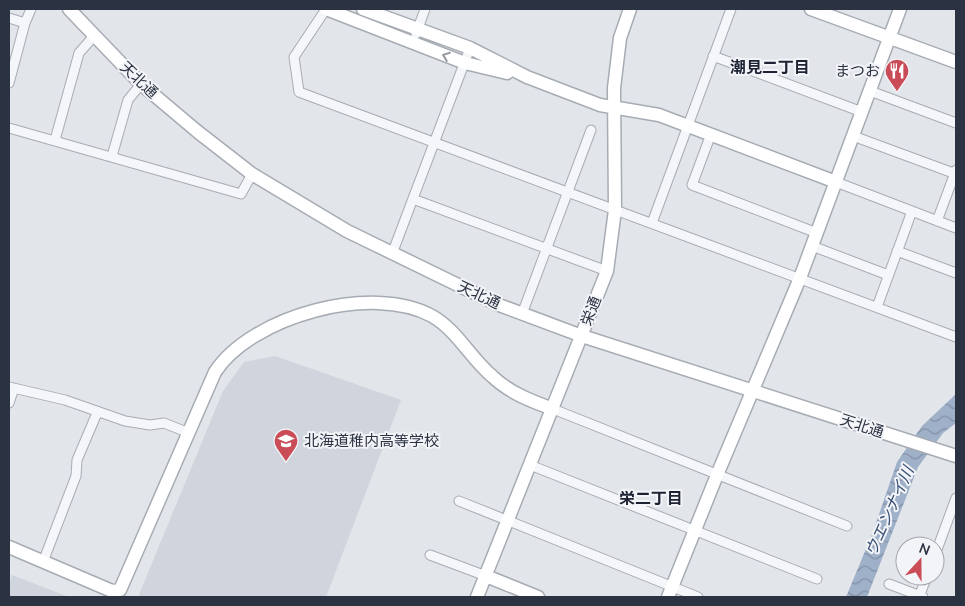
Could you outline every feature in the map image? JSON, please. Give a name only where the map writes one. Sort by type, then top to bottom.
[{"type":"street","points":[[9,83],[25,23],[31,9]]},
{"type":"street","name":"天北通","points":[[69,9],[141,84],[252,174],[306,208],[392,254],[522,314],[582,336],[752,392],[951,454]]},
{"type":"street","points":[[956,228],[688,125],[658,115],[614,108],[527,77],[465,63],[326,9],[294,58],[299,92],[956,337]]},
{"type":"street","points":[[363,9],[470,48],[527,77]]},
{"type":"street","points":[[412,42],[425,9]]},
{"type":"street","name":"栄通","points":[[477,597],[607,271],[615,210],[614,108],[620,38],[630,9]]},
{"type":"street","points":[[652,223],[731,9]]},
{"type":"street","points":[[811,9],[956,62]]},
{"type":"street","points":[[670,592],[800,278],[900,9]]},
{"type":"street","points":[[9,18],[25,23]]},
{"type":"street","points":[[55,140],[79,53],[94,36]]},
{"type":"street","points":[[392,254],[470,48]]},
{"type":"street","points":[[713,56],[862,112]]},
{"type":"street","points":[[112,156],[128,100],[141,84]]},
{"type":"street","points":[[870,91],[956,123]]},
{"type":"street","points":[[9,128],[240,194],[252,174]]},
{"type":"street","points":[[522,314],[591,130]]},
{"type":"street","points":[[711,134],[692,185],[817,233]]},
{"type":"street","points":[[854,136],[956,173],[937,220]]},
{"type":"street","points":[[412,199],[607,271]]},
{"type":"street","points":[[877,307],[912,211]]},
{"type":"street","points":[[812,246],[888,275]]},
{"type":"street","points":[[897,251],[956,273]]},
{"type":"street","points":[[9,547],[112,591],[120,590],[215,372],[230,353],[254,337],[292,318],[322,309],[354,304],[389,304],[411,308],[430,315],[447,326],[493,378],[524,398],[847,526]]},
{"type":"street","points":[[9,403],[11,387],[64,400],[97,413],[135,424],[164,424],[189,433]]},
{"type":"street","points":[[42,562],[76,476],[77,460],[97,413]]},
{"type":"street","points":[[530,465],[816,579]]},
{"type":"street","points":[[942,536],[956,498]]},
{"type":"street","points":[[459,501],[508,520],[670,592],[698,597]]},
{"type":"street","points":[[430,555],[538,597]]},
{"type":"street","points":[[888,584],[921,597]]},
{"type":"shaded area","name":"北海道稚内高等学校","points":[[275,356],[401,400],[326,597],[138,597],[223,391],[244,362]]},
{"type":"shaded area","points":[[12,575],[69,597],[9,597],[9,584]]},
{"type":"water","name":"ウエンナイ川","points":[[956,394],[956,423],[943,433],[918,467],[867,597],[846,597],[873,532],[897,462],[922,426]]},
{"type":"place","name":"まつお","points":[[897,92]]},
{"type":"place","name":"北海道稚内高等学校","points":[[286,462]]},
{"type":"district","name":"潮見二丁目","points":[[770,67]]},
{"type":"district","name":"栄二丁目","points":[[651,498]]}]
